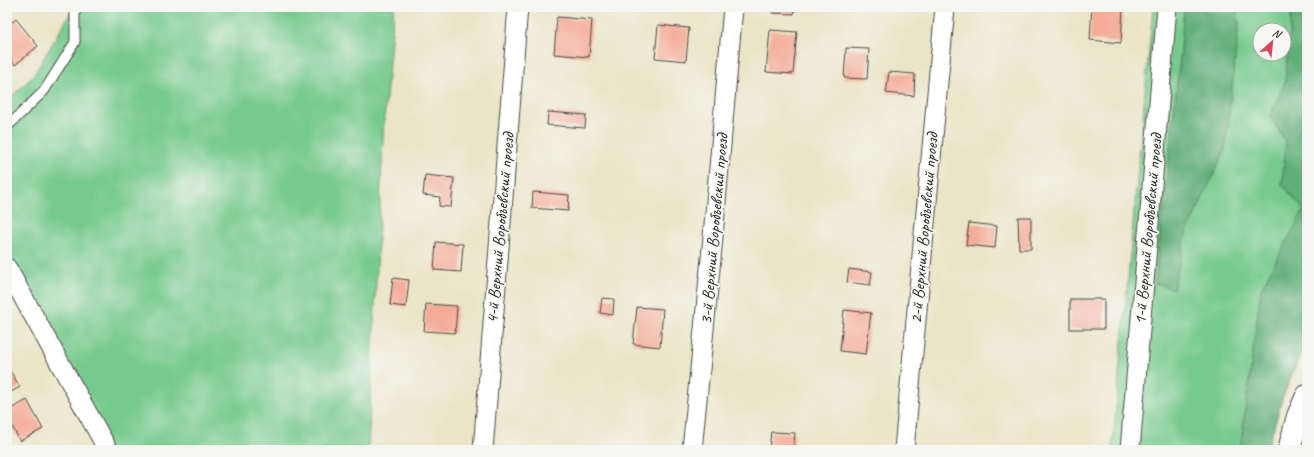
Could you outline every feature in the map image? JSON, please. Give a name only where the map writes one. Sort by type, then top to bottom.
[{"type":"street","name":"4-й Верхний Воробъевский проезд","points":[[483,450],[518,7]]},
{"type":"street","name":"3-й Верхний Воробъевский проезд","points":[[692,450],[734,7]]},
{"type":"street","name":"2-й Верхний Воробъевский проезд","points":[[904,450],[945,7]]},
{"type":"street","name":"1-й Верхний Воробъевский проезд","points":[[1130,450],[1167,7]]},
{"type":"street","points":[[7,268],[108,450]]},
{"type":"street","points":[[1289,450],[1298,416],[1307,396]]},
{"type":"lane","points":[[7,127],[44,90],[74,42],[75,7]]},
{"type":"green space","points":[[74,7],[394,7],[384,121],[368,450],[108,450],[7,268],[7,101],[33,76]]},
{"type":"green space","points":[[1153,7],[1184,7],[1181,49],[1155,282],[1173,289],[1186,234],[1225,150],[1239,23],[1236,7],[1292,7],[1291,22],[1252,22],[1252,62],[1287,62],[1285,82],[1270,116],[1286,143],[1282,184],[1304,210],[1261,289],[1240,450],[1112,450]]},
{"type":"green space","points":[[1184,7],[1236,7],[1239,23],[1225,150],[1186,234],[1173,289],[1155,283],[1181,49]]},
{"type":"green space","points":[[1292,7],[1307,7],[1307,339],[1283,397],[1267,450],[1240,450],[1261,289],[1304,210],[1282,184],[1286,143],[1270,116],[1285,82],[1287,62],[1292,62],[1292,22],[1291,22]]},
{"type":"building","points":[[773,7],[795,7],[794,14],[772,13]]},
{"type":"building","points":[[1092,7],[1123,7],[1121,43],[1090,40]]},
{"type":"building","points":[[557,17],[592,20],[589,57],[554,54]]},
{"type":"building","points":[[16,19],[38,46],[15,65],[7,55],[7,26]]},
{"type":"building","points":[[658,25],[689,28],[686,61],[655,58]]},
{"type":"building","points":[[770,30],[797,32],[793,74],[766,72]]},
{"type":"building","points":[[846,48],[869,49],[867,79],[844,78]]},
{"type":"building","points":[[889,72],[915,74],[914,96],[886,93]]},
{"type":"building","points":[[548,112],[586,115],[585,128],[547,125]]},
{"type":"building","points":[[425,175],[454,178],[451,207],[439,206],[440,197],[423,195]]},
{"type":"building","points":[[533,192],[569,195],[568,211],[532,208]]},
{"type":"building","points":[[1018,217],[1031,217],[1031,249],[1019,249]]},
{"type":"building","points":[[969,223],[997,226],[995,248],[966,245]]},
{"type":"building","points":[[436,242],[463,244],[461,272],[434,270]]},
{"type":"building","points":[[849,269],[872,272],[870,285],[847,282]]},
{"type":"building","points":[[393,278],[409,280],[406,307],[390,305]]},
{"type":"building","points":[[602,298],[614,299],[613,315],[600,313]]},
{"type":"building","points":[[1070,299],[1104,299],[1104,329],[1070,329]]},
{"type":"building","points":[[426,304],[457,306],[455,333],[424,331]]},
{"type":"building","points":[[637,307],[663,309],[660,347],[633,344]]},
{"type":"building","points":[[844,310],[871,313],[866,354],[840,351]]},
{"type":"building","points":[[7,366],[20,387],[7,394]]},
{"type":"building","points":[[27,400],[43,429],[20,441],[7,417],[7,411]]},
{"type":"building","points":[[771,432],[795,433],[793,450],[769,450]]}]
